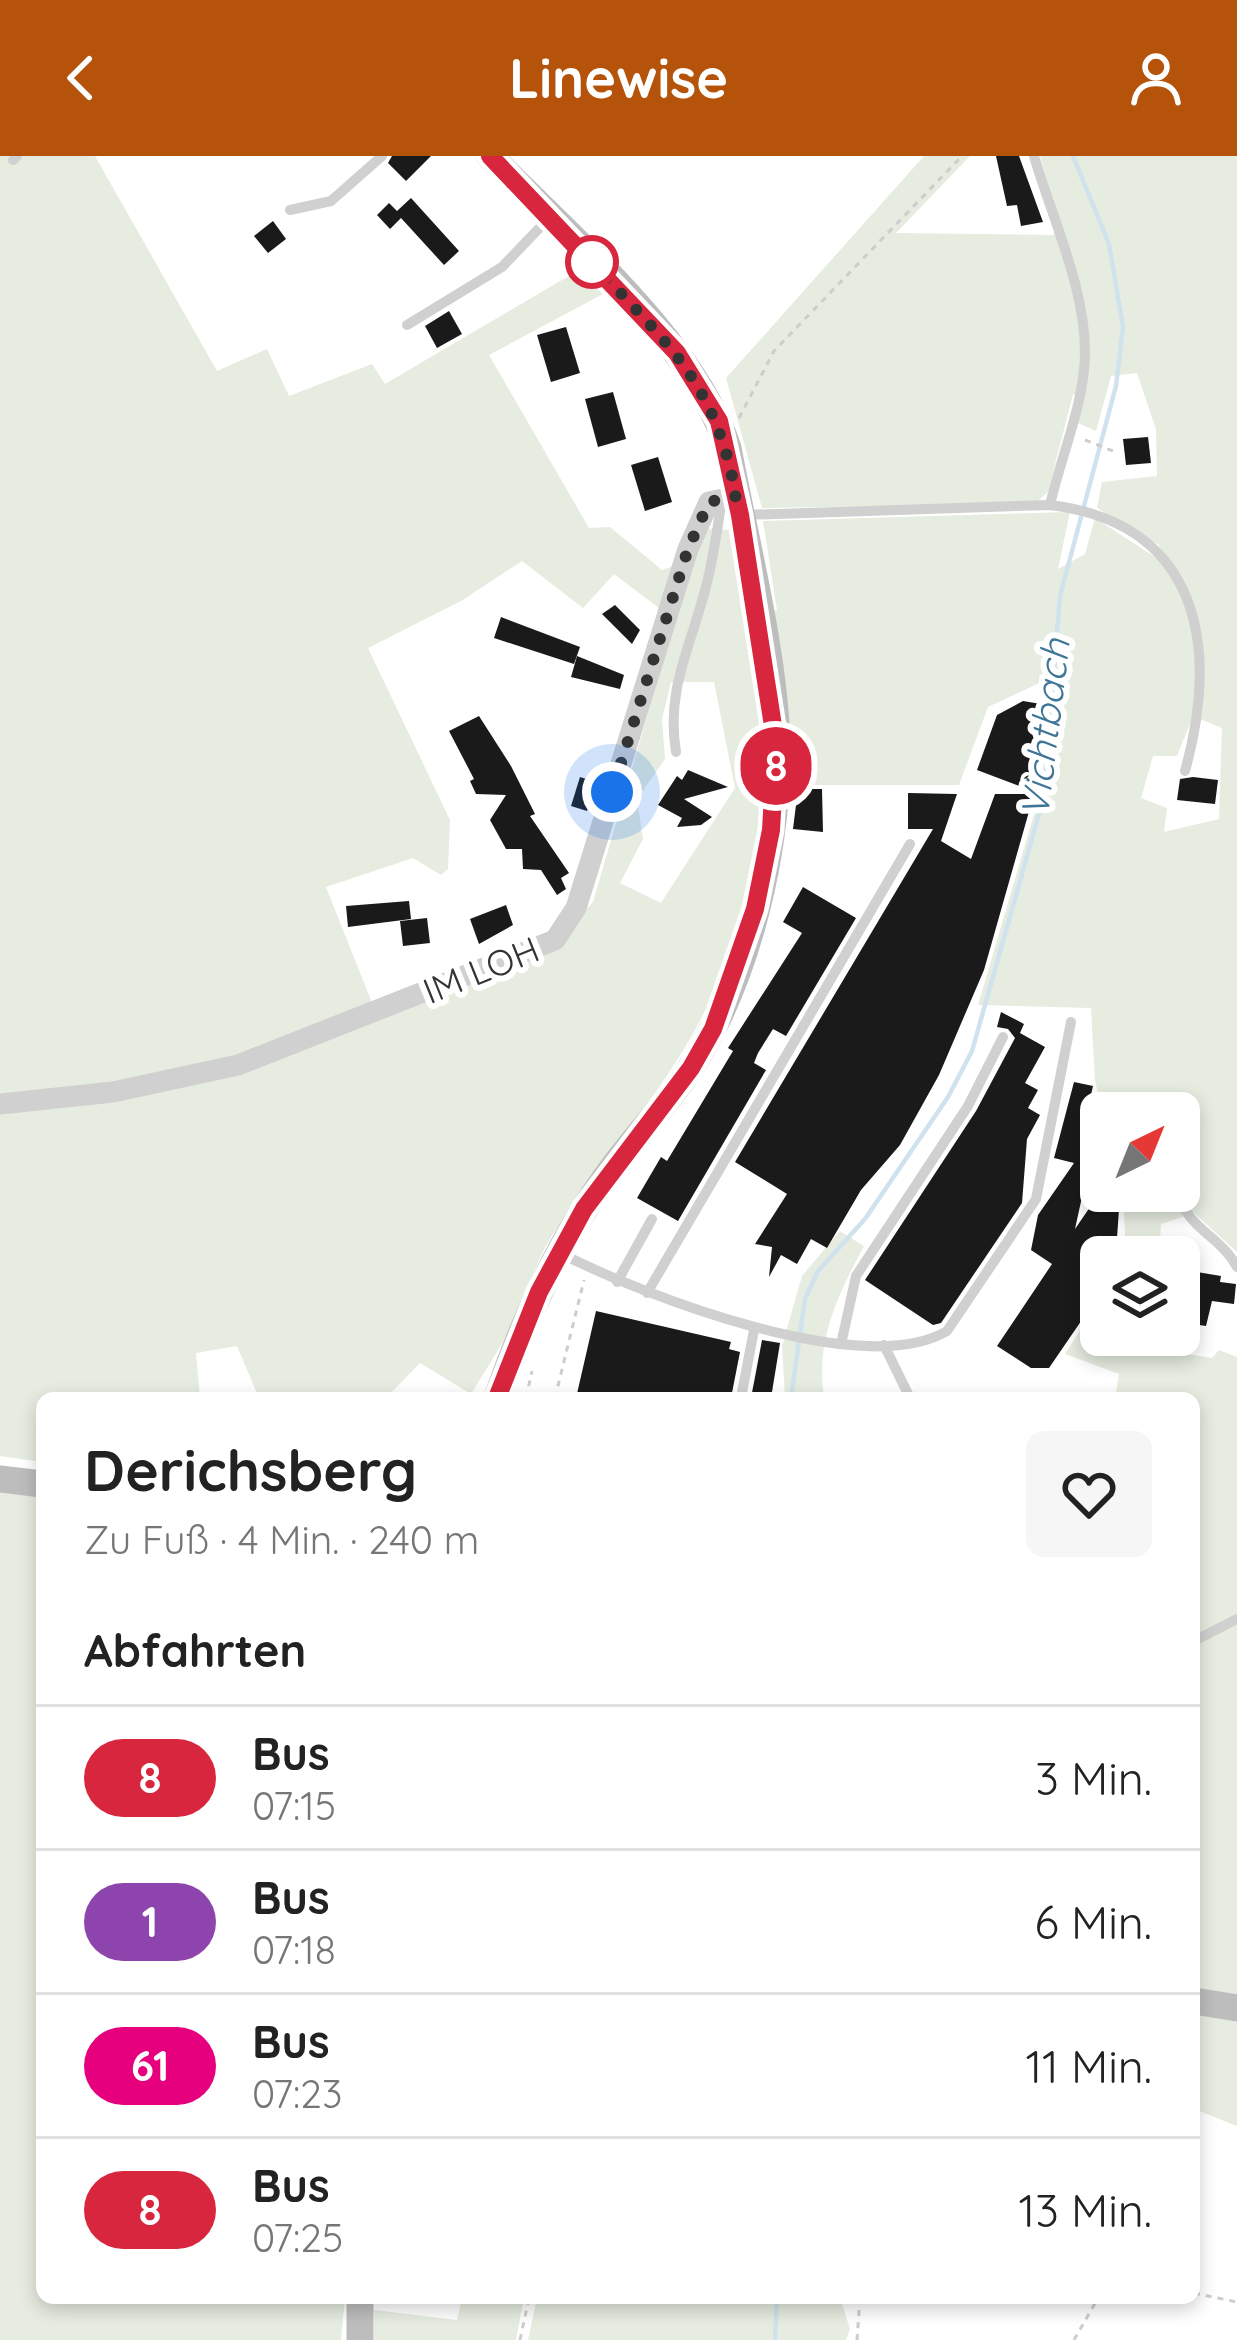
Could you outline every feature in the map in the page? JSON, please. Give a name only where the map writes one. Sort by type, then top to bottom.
[{"type":"main road","points":[[490,156],[677,353],[710,402],[728,448],[733,503],[776,745],[771,830],[755,909],[702,1049],[593,1196],[559,1252],[500,1392]]},
{"type":"main road","points":[[0,1479],[36,1483]]},
{"type":"main road","points":[[1200,2002],[1237,2008]]},
{"type":"main road","points":[[360,2304],[360,2340]]},
{"type":"street","name":"IM LOH","points":[[0,1104],[113,1092],[238,1065],[555,940],[576,908],[688,549],[709,502],[733,503]]},
{"type":"lane","points":[[290,210],[332,201],[382,156]]},
{"type":"lane","points":[[1034,156],[1069,265],[1085,347],[1083,378],[1050,505]]},
{"type":"lane","points":[[407,325],[502,267],[549,218]]},
{"type":"lane","points":[[676,752],[670,715],[677,673],[733,503],[1050,505],[1097,513],[1152,545],[1187,595],[1202,711],[1185,771]]},
{"type":"lane","points":[[647,1293],[910,844]]},
{"type":"lane","points":[[559,1252],[617,1282],[754,1330],[884,1345],[930,1341],[947,1331],[1036,1199],[1071,1022]]},
{"type":"lane","points":[[842,1340],[856,1276],[968,1106],[1004,1037]]},
{"type":"lane","points":[[1187,1212],[1237,1267]]},
{"type":"lane","points":[[617,1282],[652,1219]]},
{"type":"lane","points":[[742,1392],[754,1330]]},
{"type":"lane","points":[[884,1345],[907,1392]]},
{"type":"lane","points":[[1200,1638],[1237,1619]]},
{"type":"path","points":[[728,448],[774,351],[962,156]]},
{"type":"path","points":[[1090,443],[1113,451]]},
{"type":"path","points":[[557,1392],[588,1267]]},
{"type":"path","points":[[1200,2294],[1237,2302]]},
{"type":"path","points":[[520,2340],[528,2304]]},
{"type":"path","points":[[858,2340],[860,2304]]},
{"type":"path","points":[[1074,2340],[1095,2304]]},
{"type":"shaded area","points":[[0,156],[95,156],[217,371],[267,349],[289,396],[372,364],[385,384],[579,270],[603,294],[489,355],[589,528],[610,527],[662,570],[679,564],[668,615],[614,574],[583,608],[522,561],[461,601],[368,648],[450,820],[448,869],[441,875],[413,858],[326,887],[374,1008],[223,1062],[107,1084],[0,1095]]},
{"type":"shaded area","points":[[924,156],[970,156],[896,233],[1053,235],[1059,228],[1040,156],[1237,156],[1237,1252],[1194,1213],[1161,1224],[1160,1236],[1125,1236],[1124,1212],[1200,1212],[1200,1092],[1098,1092],[1091,1008],[978,1005],[1042,787],[1048,679],[988,707],[959,785],[791,785],[765,613],[777,610],[763,521],[1070,512],[1058,569],[1085,554],[1095,518],[1164,563],[1159,545],[1097,508],[1102,482],[1157,476],[1156,429],[1137,373],[1111,376],[1096,431],[1078,423],[1083,399],[1073,394],[1048,492],[1034,504],[762,508],[726,378]],"holes":[[[1193,716],[1222,728],[1219,819],[1164,832],[1167,808],[1141,798],[1153,756],[1177,756]]]},
{"type":"shaded area","points":[[702,528],[730,530],[753,637],[764,746],[759,827],[743,909],[697,1026],[550,1239],[513,1323],[472,1392],[420,1363],[392,1392],[256,1392],[237,1346],[196,1353],[199,1392],[36,1392],[36,1461],[0,1456],[0,1108],[158,1091],[549,952],[593,902]],"holes":[[[671,682],[714,682],[735,788],[661,903],[620,883],[643,839],[637,799],[665,759],[662,719]]]},
{"type":"shaded area","points":[[840,1231],[864,1246],[838,1298],[827,1334],[824,1392],[785,1392],[782,1346],[802,1276]]},
{"type":"shaded area","points":[[1080,1331],[1080,1356],[1212,1358],[1219,1350],[1237,1357],[1237,2126],[1200,2111],[1200,1392],[1116,1392],[1119,1374],[1065,1354]]},
{"type":"shaded area","points":[[0,1489],[36,1494],[36,2304],[344,2304],[341,2340],[0,2340]]},
{"type":"shaded area","points":[[461,2304],[523,2304],[516,2340],[374,2340],[374,2310],[457,2320]]},
{"type":"shaded area","points":[[536,2304],[842,2304],[850,2329],[846,2340],[528,2340]]},
{"type":"building","points":[[392,156],[431,156],[406,181],[388,163]]},
{"type":"building","points":[[996,156],[1019,156],[1043,222],[1021,226],[1017,205],[1007,206]]},
{"type":"building","points":[[411,198],[459,251],[444,265],[401,218],[390,229],[377,215],[389,203],[397,211]]},
{"type":"building","points":[[273,221],[286,239],[268,253],[254,236]]},
{"type":"building","points":[[449,311],[462,334],[437,348],[425,326]]},
{"type":"building","points":[[566,327],[580,373],[551,382],[537,335]]},
{"type":"building","points":[[613,392],[626,439],[598,447],[585,399]]},
{"type":"building","points":[[1148,437],[1151,463],[1126,465],[1123,439]]},
{"type":"building","points":[[658,457],[672,502],[645,511],[631,465]]},
{"type":"building","points":[[615,605],[640,630],[632,644],[602,614]]},
{"type":"building","points":[[501,617],[580,647],[574,664],[494,638]]},
{"type":"building","points":[[577,656],[624,675],[620,689],[571,677]]},
{"type":"building","points":[[1023,701],[1041,704],[1035,792],[977,770],[997,715]]},
{"type":"building","points":[[479,716],[511,766],[535,814],[530,816],[569,873],[561,878],[566,889],[557,895],[541,870],[523,869],[522,849],[506,849],[490,820],[506,795],[476,794],[470,781],[474,779],[449,731]]},
{"type":"building","points":[[688,770],[728,787],[684,799],[712,817],[701,825],[677,827],[682,818],[658,805],[677,776],[682,780]]},
{"type":"building","points":[[580,777],[599,783],[587,811],[571,806]]},
{"type":"building","points":[[1180,779],[1218,780],[1215,804],[1177,800]]},
{"type":"building","points":[[798,789],[822,789],[823,832],[793,829]]},
{"type":"building","points":[[908,793],[957,794],[941,841],[971,859],[995,794],[1034,794],[984,970],[939,1075],[900,1145],[861,1190],[827,1248],[811,1239],[797,1264],[781,1255],[769,1277],[772,1247],[755,1244],[787,1194],[735,1162],[933,829],[908,829]]},
{"type":"building","points":[[803,887],[856,918],[786,1036],[773,1029],[758,1053],[754,1063],[766,1070],[678,1221],[637,1198],[661,1157],[667,1161],[733,1051],[728,1048],[802,933],[783,922]]},
{"type":"building","points":[[409,901],[411,919],[348,927],[346,906]]},
{"type":"building","points":[[506,905],[513,925],[479,944],[470,919]]},
{"type":"building","points":[[427,918],[430,943],[403,946],[400,921]]},
{"type":"building","points":[[1001,1012],[1024,1024],[1020,1033],[1045,1047],[1025,1083],[1038,1090],[1028,1108],[1040,1115],[1027,1139],[1022,1203],[941,1323],[933,1325],[865,1280],[976,1111],[1015,1038],[1008,1029],[997,1027]]},
{"type":"building","points":[[1074,1082],[1093,1086],[1092,1092],[1080,1092],[1080,1206],[1075,1229],[1087,1212],[1119,1212],[1117,1236],[1080,1236],[1080,1323],[1049,1368],[1031,1368],[997,1346],[1052,1264],[1031,1250],[1038,1215],[1074,1163],[1054,1158]]},
{"type":"building","points":[[1200,1272],[1236,1284],[1234,1304],[1212,1301],[1206,1326],[1200,1325]]},
{"type":"building","points":[[596,1311],[731,1342],[729,1349],[740,1352],[732,1392],[577,1392]]},
{"type":"building","points":[[762,1340],[780,1343],[772,1392],[752,1392]]},
{"type":"waterway","name":"Vichtbach","points":[[792,1392],[805,1299],[818,1271],[865,1219],[948,1097],[972,1051],[1044,796],[1060,596],[1116,386],[1123,327],[1109,244],[1073,156]]},
{"type":"waterway","name":"Vichtbach","points":[[775,2340],[777,2304]]},
{"type":"bus line","name":"8","points":[[490,156],[677,353],[719,421],[740,515],[776,745],[771,830],[755,909],[713,1029],[691,1068],[584,1209],[539,1292],[499,1392]]},
{"type":"route","points":[[592,262],[677,353],[700,385],[728,448],[736,496],[709,502],[688,549],[612,792]]}]
